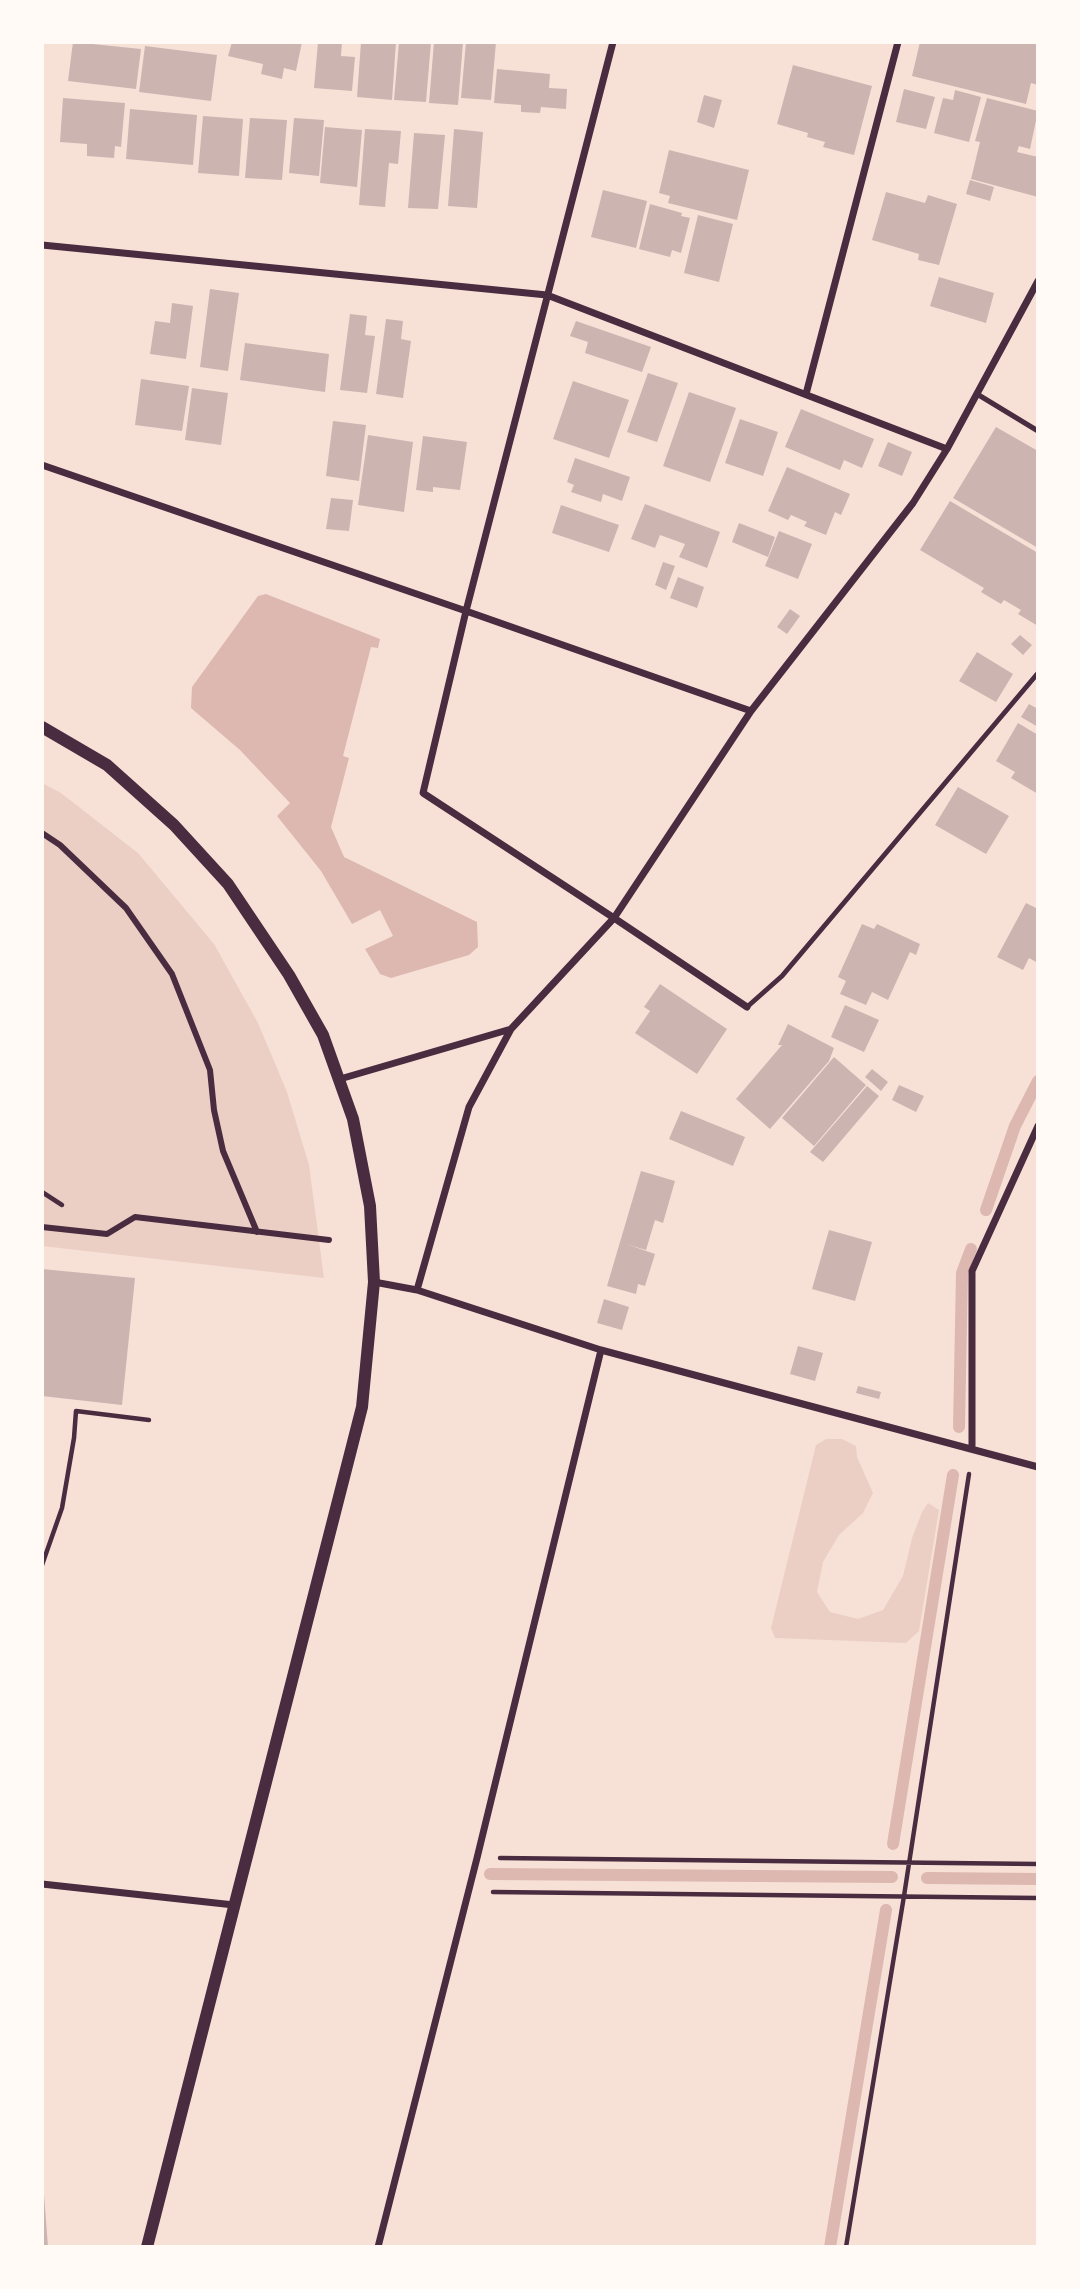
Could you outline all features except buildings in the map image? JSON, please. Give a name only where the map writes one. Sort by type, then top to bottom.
[{"type":"street","points":[[613,42],[466,611],[423,793],[747,1007]]},
{"type":"street","points":[[806,394],[898,42]]},
{"type":"street","points":[[42,245],[547,295],[947,449]]},
{"type":"street","points":[[416,1290],[470,1107],[511,1029],[614,918],[751,711],[913,503],[947,449],[1038,281]]},
{"type":"street","points":[[42,465],[751,711]]},
{"type":"street","points":[[42,727],[107,765],[174,825],[228,884],[289,975],[323,1035],[354,1119],[370,1206],[374,1282],[362,1407],[147,2247]]},
{"type":"street","points":[[42,832],[60,845],[126,908],[172,974],[210,1070],[214,1110],[223,1151],[257,1232]]},
{"type":"street","points":[[340,1079],[511,1029]]},
{"type":"street","points":[[972,1450],[972,1271],[1038,1126]]},
{"type":"street","points":[[42,1227],[107,1234],[135,1217],[330,1240]]},
{"type":"street","points":[[374,1282],[416,1290],[601,1350],[1038,1467]]},
{"type":"street","points":[[378,2247],[469,1892],[601,1350]]},
{"type":"street","points":[[42,1884],[234,1905]]},
{"type":"lane","points":[[976,394],[1038,431]]},
{"type":"lane","points":[[747,1007],[782,976],[1038,673]]},
{"type":"path","points":[[42,1565],[62,1508],[76,1411],[149,1420]]},
{"type":"path","points":[[846,2247],[904,1896],[972,1450]]},
{"type":"path","points":[[477,1858],[1038,1864]]},
{"type":"path","points":[[469,1892],[1038,1898]]},
{"type":"shaded area","points":[[266,594],[380,639],[378,648],[371,647],[343,756],[349,758],[331,827],[344,857],[477,922],[478,947],[469,955],[391,978],[380,974],[365,949],[393,936],[380,910],[352,924],[321,871],[277,816],[290,803],[240,750],[191,708],[192,687],[258,596]]},
{"type":"shaded area","points":[[42,783],[61,793],[138,853],[214,944],[258,1023],[287,1092],[309,1165],[324,1278],[42,1246]]},
{"type":"shaded area","points":[[826,1439],[842,1439],[856,1446],[857,1457],[873,1493],[863,1513],[839,1535],[823,1562],[817,1592],[830,1612],[858,1619],[883,1610],[903,1576],[912,1538],[922,1512],[928,1503],[939,1510],[919,1631],[906,1643],[775,1638],[771,1628],[816,1445]]},
{"type":"waterway","points":[[986,1210],[1015,1126],[1038,1081]]},
{"type":"waterway","points":[[959,1427],[962,1273],[971,1249]]},
{"type":"waterway","points":[[893,1844],[953,1475]]},
{"type":"waterway","points":[[490,1874],[892,1877]]},
{"type":"waterway","points":[[927,1878],[1038,1879]]},
{"type":"waterway","points":[[830,2247],[886,1910]]}]
